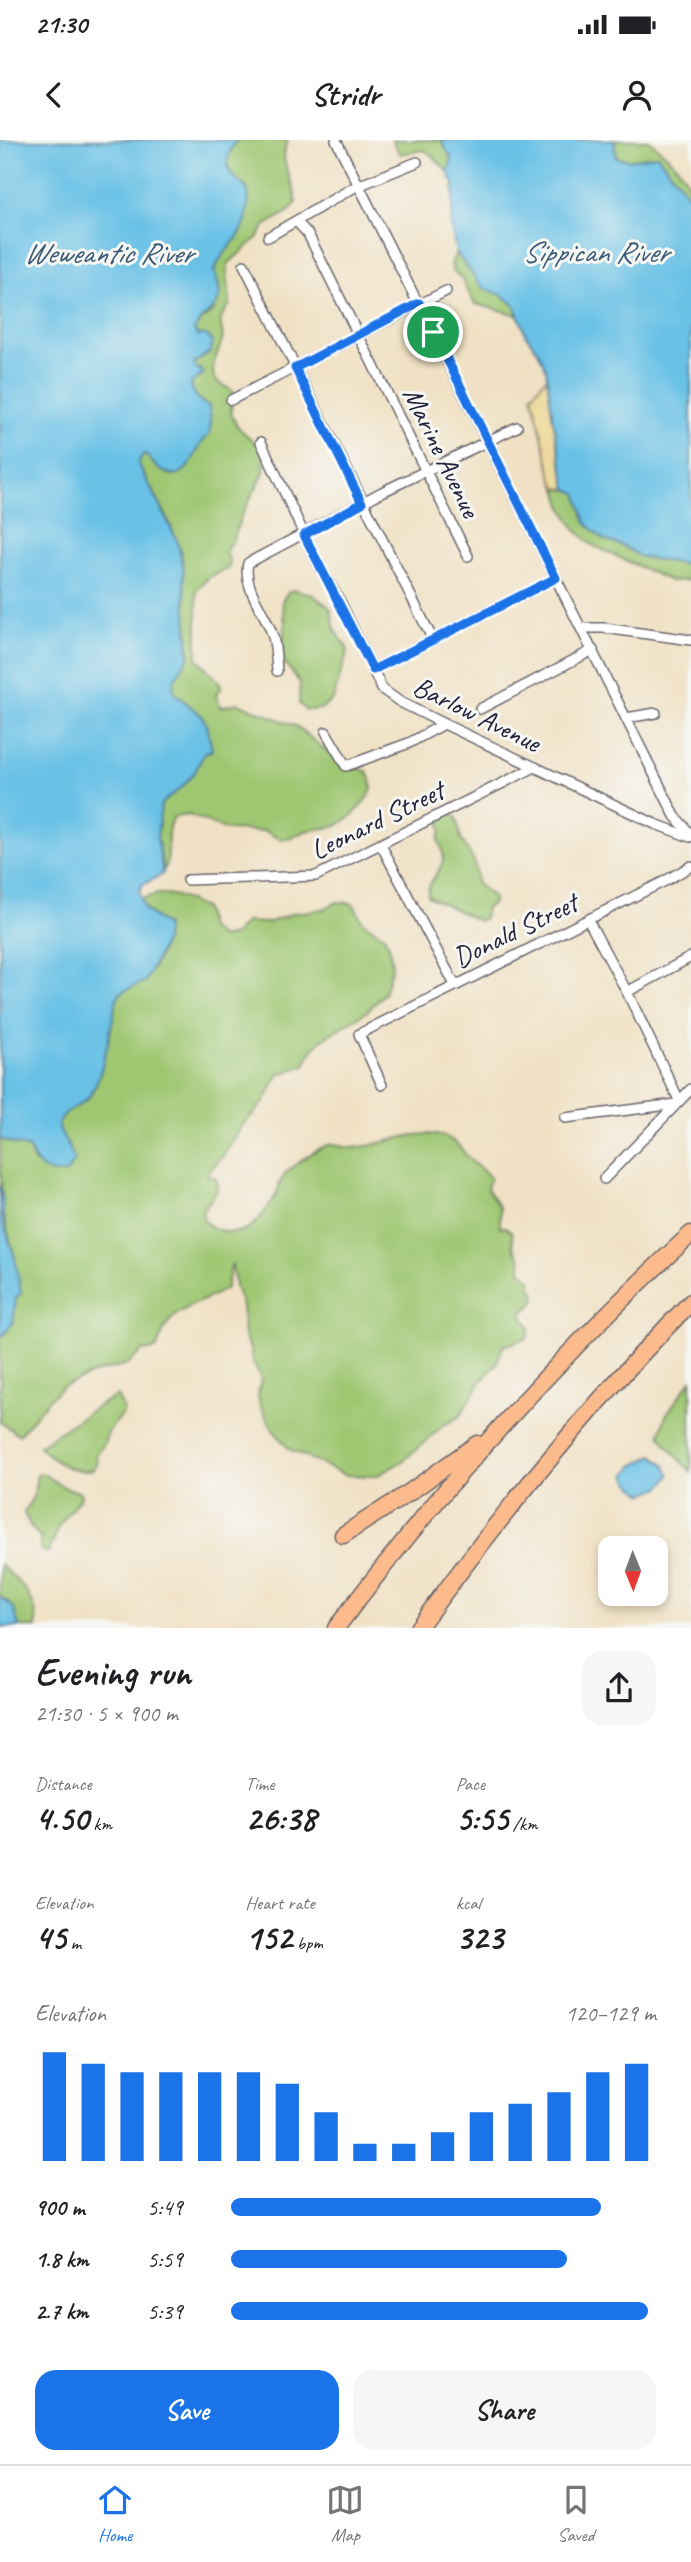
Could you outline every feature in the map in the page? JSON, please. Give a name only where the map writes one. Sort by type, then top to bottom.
[{"type":"highway","points":[[336,1628],[415,1527],[501,1425],[584,1337],[691,1234]]},
{"type":"highway","points":[[418,1628],[507,1510],[569,1434],[645,1348],[691,1302]]},
{"type":"highway","points":[[343,1535],[410,1493],[501,1425]]},
{"type":"street","points":[[336,140],[675,816],[691,837]]},
{"type":"street","points":[[268,237],[353,188],[417,162]]},
{"type":"street","name":"Marine Avenue","points":[[296,221],[308,234],[468,556]]},
{"type":"street","points":[[244,265],[433,640]]},
{"type":"street","points":[[231,400],[446,291]]},
{"type":"street","points":[[277,671],[273,635],[248,583],[248,563],[362,503],[517,428]]},
{"type":"street","name":"Barlow Avenue","points":[[261,442],[304,535],[382,690],[444,724],[691,837]]},
{"type":"street","points":[[373,670],[556,578]]},
{"type":"street","points":[[583,628],[604,628],[691,640]]},
{"type":"street","points":[[480,709],[593,650]]},
{"type":"street","points":[[626,718],[656,713]]},
{"type":"street","points":[[326,732],[346,766],[409,743],[444,724]]},
{"type":"street","name":"Leonard Street","points":[[187,880],[312,877],[382,845],[536,767]]},
{"type":"street","points":[[382,845],[455,985]]},
{"type":"street","name":"Donald Street","points":[[382,1085],[359,1034],[691,866]]},
{"type":"street","points":[[588,920],[626,992],[678,1102]]},
{"type":"street","points":[[626,992],[691,957]]},
{"type":"street","points":[[604,1179],[691,1089]]},
{"type":"street","points":[[565,1118],[678,1102]]},
{"type":"green space","points":[[236,140],[288,140],[285,164],[296,203],[291,210],[265,226],[258,237],[229,263],[227,269],[230,304],[221,319],[223,335],[213,372],[219,383],[233,392],[232,414],[237,426],[259,446],[264,461],[264,473],[242,514],[231,544],[227,546],[229,568],[209,577],[197,590],[197,658],[220,683],[221,689],[216,694],[220,707],[238,703],[298,727],[339,762],[343,770],[357,768],[367,771],[372,789],[353,815],[337,826],[305,831],[289,839],[281,839],[265,831],[227,830],[189,815],[174,817],[170,823],[168,857],[164,870],[157,838],[161,804],[187,781],[202,756],[211,751],[202,716],[173,692],[174,680],[189,656],[181,552],[166,515],[138,463],[143,455],[147,456],[159,469],[169,474],[177,474],[191,461],[210,430],[209,406],[196,397],[192,391],[192,382],[201,376],[200,369],[195,367],[194,363],[211,351],[203,334],[199,335],[194,330],[213,311],[219,286],[214,271],[246,222],[247,188],[232,175],[227,161]]},
{"type":"green space","points":[[392,140],[441,140],[450,156],[448,172],[424,150],[400,154]]},
{"type":"green space","points":[[614,140],[649,140],[682,173],[687,181],[691,199],[657,155],[631,159],[616,157]]},
{"type":"green space","points":[[456,252],[468,269],[514,304],[518,315],[475,304],[461,278],[453,271],[451,264]]},
{"type":"green space","points":[[557,489],[573,490],[577,493],[603,539],[623,546],[641,557],[691,565],[691,580],[670,581],[592,545],[575,529],[563,508]]},
{"type":"green space","points":[[294,590],[311,594],[327,605],[331,610],[335,629],[348,650],[333,699],[322,708],[313,710],[306,710],[299,704],[300,683],[284,662],[282,655],[285,622],[282,601],[288,592]]},
{"type":"green space","points":[[452,814],[456,817],[461,839],[474,861],[477,884],[493,897],[493,903],[486,908],[484,918],[479,921],[428,896],[428,889],[442,865],[442,850],[438,840],[440,822],[446,815]]},
{"type":"green space","points":[[158,894],[177,896],[204,908],[209,928],[221,938],[234,935],[246,922],[268,923],[294,913],[324,909],[337,902],[350,903],[354,905],[363,922],[384,936],[389,945],[392,966],[384,994],[366,1012],[321,1040],[312,1050],[305,1065],[278,1075],[265,1101],[242,1126],[224,1155],[209,1171],[207,1176],[215,1177],[217,1187],[202,1211],[204,1221],[225,1232],[249,1228],[271,1203],[288,1171],[313,1152],[328,1145],[365,1147],[412,1135],[436,1135],[455,1142],[490,1178],[487,1188],[500,1209],[500,1227],[512,1232],[513,1246],[521,1260],[521,1270],[531,1280],[531,1287],[536,1294],[535,1302],[522,1316],[530,1327],[527,1338],[503,1346],[496,1365],[482,1380],[459,1417],[445,1424],[403,1461],[376,1476],[345,1475],[289,1449],[273,1430],[258,1396],[261,1378],[244,1336],[242,1306],[235,1287],[232,1263],[226,1288],[174,1317],[166,1326],[156,1349],[142,1351],[128,1364],[63,1386],[19,1435],[0,1422],[0,1338],[8,1330],[16,1297],[15,1258],[2,1211],[0,1139],[29,1149],[34,1162],[52,1171],[61,1173],[70,1168],[69,1146],[61,1138],[58,1124],[65,1115],[91,1095],[96,1086],[117,998],[142,981],[157,959],[166,926],[146,910],[141,899]]},
{"type":"green space","points":[[691,1380],[691,1472],[660,1434],[666,1415]]},
{"type":"green space","points":[[117,1396],[123,1414],[109,1430],[96,1455],[97,1464],[93,1469],[70,1468],[50,1457],[39,1446],[101,1404]]},
{"type":"green space","points":[[41,1473],[66,1488],[80,1492],[81,1496],[59,1526],[49,1552],[40,1548],[41,1539],[24,1513],[34,1495],[37,1475]]},
{"type":"green space","points":[[0,1564],[31,1599],[37,1627],[19,1627],[9,1603],[0,1597]]},
{"type":"sand","points":[[547,377],[567,489],[557,488],[552,477],[532,395]]},
{"type":"water","name":"Weweantic River","points":[[0,140],[236,140],[227,162],[228,169],[249,195],[244,227],[214,271],[220,293],[218,300],[194,330],[198,335],[207,335],[212,342],[211,351],[194,363],[195,367],[204,373],[192,382],[191,387],[199,401],[209,406],[209,435],[189,466],[179,474],[160,470],[147,456],[143,455],[138,463],[177,540],[183,565],[189,656],[174,680],[173,692],[202,716],[212,750],[205,752],[184,785],[161,804],[157,838],[163,874],[142,885],[139,893],[145,910],[166,926],[165,940],[146,981],[121,992],[117,998],[103,1061],[91,1094],[58,1124],[74,1160],[66,1173],[47,1171],[35,1161],[29,1149],[0,1139]]},
{"type":"water","name":"Sippican River","points":[[441,140],[614,140],[616,157],[621,159],[657,155],[691,199],[691,565],[641,557],[623,546],[603,539],[586,523],[577,493],[567,489],[546,369],[538,351],[526,335],[514,304],[500,294],[483,288],[456,252],[451,228],[454,184],[448,172],[452,159]]},
{"type":"water","points":[[0,1186],[3,1221],[15,1258],[21,1293],[16,1298],[13,1323],[0,1338]]},
{"type":"water","points":[[653,1455],[666,1465],[670,1476],[661,1487],[644,1494],[631,1484],[626,1475],[633,1466]]},
{"type":"water","points":[[0,1597],[14,1608],[19,1627],[0,1627]]},
{"type":"route","points":[[419,303],[433,332],[556,578],[373,670],[304,535],[362,503],[295,368],[419,303]]}]
